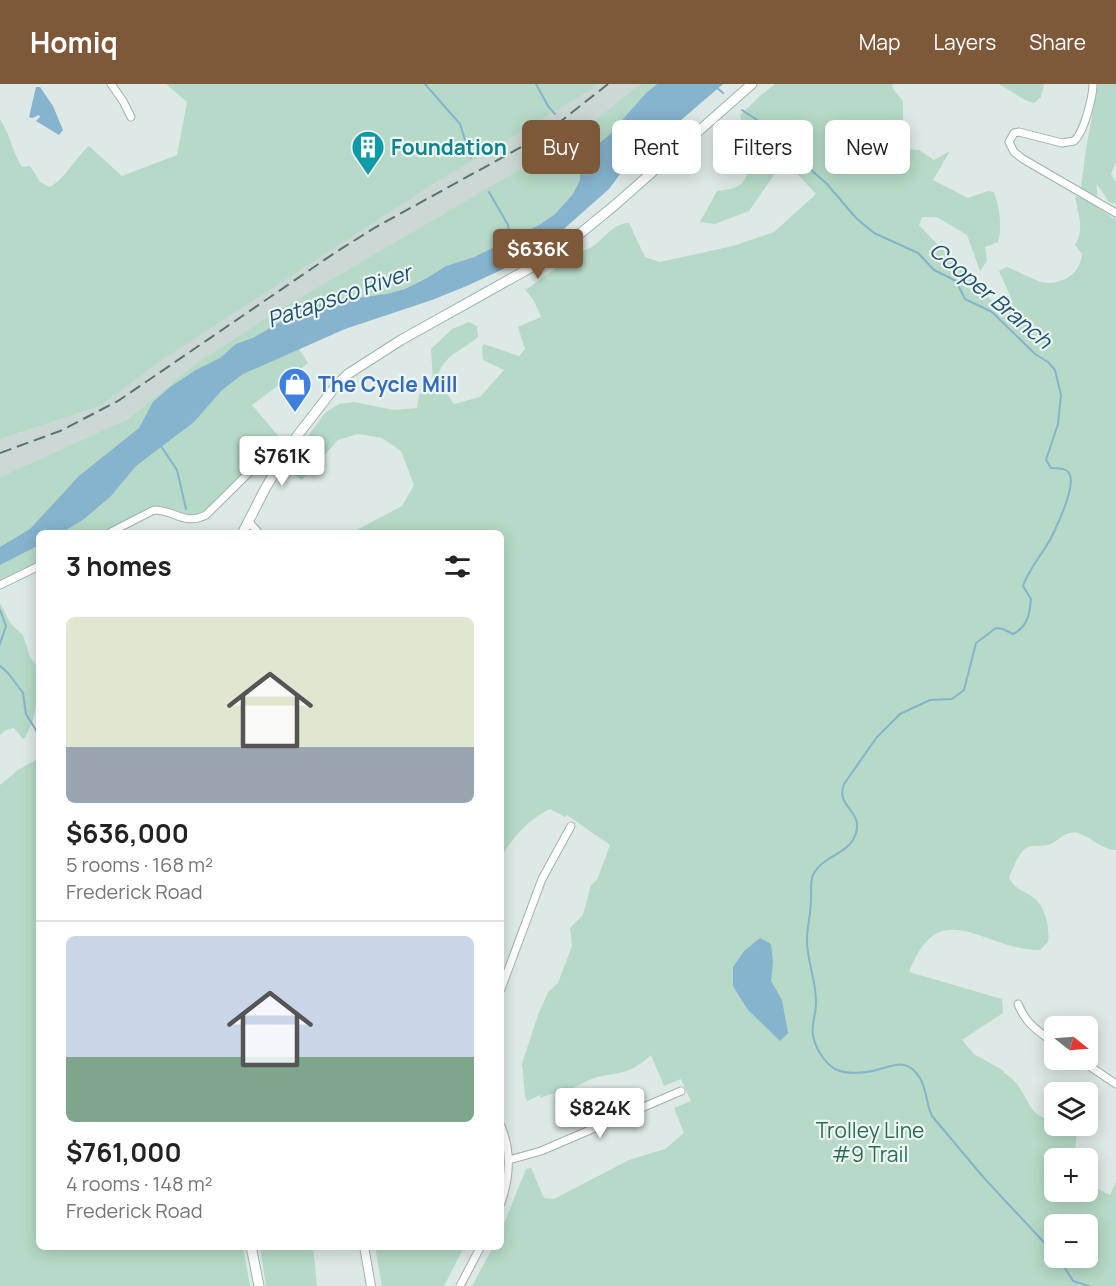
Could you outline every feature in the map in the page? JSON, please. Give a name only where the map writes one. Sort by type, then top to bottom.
[{"type":"main road","points":[[244,530],[294,440],[335,387],[348,374],[401,340],[555,254],[615,205],[752,84]]},
{"type":"main road","points":[[252,1250],[259,1286]]},
{"type":"street","points":[[111,84],[131,117]]},
{"type":"street","points":[[1093,84],[1091,99],[1080,133],[1074,141],[1062,143],[1019,132],[1014,133],[1010,142],[1014,152],[1023,159],[1116,213]]},
{"type":"street","points":[[115,530],[154,510],[161,510],[186,520],[199,519],[206,515],[280,442],[294,440]]},
{"type":"street","points":[[248,521],[256,530]]},
{"type":"street","points":[[0,585],[36,567]]},
{"type":"street","points":[[504,981],[542,879],[571,826]]},
{"type":"street","points":[[1018,1004],[1026,1021],[1044,1036]]},
{"type":"street","points":[[1095,1070],[1116,1084]]},
{"type":"street","points":[[509,1160],[541,1151],[681,1091]]},
{"type":"street","points":[[504,1139],[509,1160],[509,1175],[504,1192]]},
{"type":"street","points":[[365,1250],[371,1286]]},
{"type":"street","points":[[460,1286],[479,1250]]},
{"type":"shaded area","points":[[587,84],[640,84],[595,120],[530,120]]},
{"type":"shaded area","points":[[522,125],[522,168],[277,311],[198,362],[128,419],[0,477],[0,423],[11,416],[20,433],[207,326]]},
{"type":"green space","points":[[166,84],[597,84],[540,120],[522,120],[522,131],[436,182],[163,359],[102,405],[0,439],[0,119],[22,167],[30,166],[40,182],[50,187],[61,179],[89,146],[122,176],[177,155],[187,102]]},
{"type":"green space","points":[[640,84],[657,84],[622,120],[612,120],[612,131],[600,142],[600,120],[595,120]]},
{"type":"green space","name":"Trolley Line #9 Trail","points":[[775,84],[892,84],[893,89],[903,101],[903,120],[825,120],[825,174],[910,174],[910,149],[919,150],[934,160],[950,151],[933,180],[968,198],[988,191],[994,192],[1000,217],[998,242],[985,247],[987,261],[980,271],[967,235],[937,217],[922,217],[919,225],[990,299],[1007,313],[1011,298],[999,271],[1007,267],[1049,283],[1067,278],[1079,266],[1082,254],[1075,245],[1080,227],[1075,196],[1080,198],[1098,84],[1116,84],[1116,162],[1111,174],[1116,182],[1116,204],[1109,202],[1097,184],[1097,207],[1116,220],[1116,850],[1106,848],[1078,833],[1069,833],[1048,845],[1028,847],[1020,855],[1009,877],[1016,887],[1038,902],[1044,912],[1048,942],[1040,950],[1019,948],[964,931],[949,930],[934,935],[921,948],[909,972],[1002,999],[1003,1013],[962,1040],[974,1054],[1004,1071],[1018,1086],[1031,1108],[1044,1118],[1044,1136],[1077,1136],[1075,1148],[1044,1148],[1044,1202],[1098,1202],[1098,1189],[1110,1195],[1116,1182],[1116,1286],[472,1286],[491,1250],[504,1250],[504,1224],[526,1169],[531,1168],[544,1198],[554,1199],[629,1160],[665,1149],[684,1133],[674,1108],[691,1101],[681,1079],[664,1086],[651,1055],[630,1070],[594,1078],[568,1090],[540,1098],[540,1095],[527,1101],[525,1096],[522,1064],[538,1015],[548,992],[558,983],[572,946],[570,928],[583,915],[591,885],[597,880],[610,845],[567,815],[565,817],[550,809],[522,829],[504,852],[504,530],[357,530],[402,506],[414,485],[401,451],[382,438],[358,434],[338,440],[302,480],[289,471],[290,460],[325,413],[339,404],[354,402],[394,410],[417,408],[419,395],[433,383],[431,349],[452,329],[469,322],[477,326],[478,337],[448,359],[437,379],[454,404],[480,397],[504,370],[483,360],[482,347],[484,344],[519,356],[525,349],[518,327],[541,317],[534,301],[524,288],[527,289],[579,251],[592,247],[615,227],[629,223],[645,257],[660,262],[733,246],[774,232],[816,194],[797,174],[813,174],[813,120],[742,120],[740,115]]},
{"type":"green space","points":[[999,84],[1044,84],[1041,97],[1034,103]]},
{"type":"green space","points":[[522,168],[522,174],[580,174],[580,180],[573,194],[555,214],[539,225],[474,257],[446,266],[405,289],[281,321],[308,363],[252,405],[280,438],[226,494],[203,512],[189,515],[154,507],[108,530],[36,530],[36,564],[0,582],[0,477],[128,419],[198,362],[277,311]]},
{"type":"green space","points":[[748,174],[775,174],[749,211],[715,224],[700,222],[717,191],[738,186]]},
{"type":"green space","points":[[0,603],[11,624],[23,635],[30,657],[36,665],[36,707],[25,738],[23,739],[14,728],[0,735]]},
{"type":"green space","points":[[36,760],[36,1250],[244,1250],[250,1286],[0,1286],[0,785],[18,770]]},
{"type":"green space","points":[[260,1250],[313,1250],[317,1286],[266,1286]]},
{"type":"green space","points":[[376,1250],[462,1250],[444,1286],[382,1286]]},
{"type":"water","name":"Patapsco River","points":[[657,84],[723,84],[681,120],[622,120]]},
{"type":"water","points":[[36,87],[40,87],[53,106],[63,130],[59,135],[36,121],[39,115],[29,117]]},
{"type":"water","name":"Patapsco River","points":[[612,131],[612,174],[620,174],[609,189],[548,243],[516,263],[469,285],[345,329],[243,374],[222,390],[194,422],[136,466],[111,496],[84,519],[66,530],[36,530],[36,547],[0,565],[0,547],[30,529],[79,476],[139,428],[153,402],[170,387],[220,358],[236,344],[253,338],[300,310],[324,303],[405,289],[446,266],[474,257],[539,225],[555,214],[573,194],[580,180],[580,174],[600,174],[600,142]]},
{"type":"water","points":[[760,938],[771,944],[773,962],[771,981],[782,1000],[788,1033],[780,1041],[748,1010],[733,986],[733,967],[744,951]]},
{"type":"waterway","points":[[425,84],[460,124],[471,158]]},
{"type":"waterway","points":[[536,84],[555,114]]},
{"type":"waterway","name":"Cooper Branch","points":[[716,87],[723,93]]},
{"type":"waterway","name":"Cooper Branch","points":[[742,110],[766,126],[774,137],[827,184],[856,218],[874,233],[918,253],[934,270],[956,281],[965,299],[992,312],[1055,370],[1061,395],[1058,424],[1046,460],[1051,468],[1063,469],[1069,473],[1071,478],[1065,505],[1054,532],[1023,586],[1031,599],[1027,619],[1022,628],[1013,634],[996,628],[976,643],[964,690],[952,699],[930,700],[900,714],[877,737],[844,784],[843,798],[856,819],[856,833],[848,846],[824,862],[812,876],[807,940],[816,996],[813,1035],[824,1059],[835,1069],[845,1072],[869,1072],[902,1064],[916,1072],[922,1083],[932,1116],[984,1178],[1044,1242]]},
{"type":"waterway","points":[[489,192],[508,225],[511,241]]},
{"type":"waterway","points":[[161,446],[177,470],[186,509]]},
{"type":"waterway","points":[[0,610],[6,626],[0,644]]},
{"type":"waterway","points":[[0,666],[23,693],[26,714],[36,730]]},
{"type":"waterway","name":"Cooper Branch","points":[[1065,1268],[1073,1281],[1089,1286]]},
{"type":"railway","points":[[0,453],[60,431],[118,401],[336,252],[376,227],[525,145],[556,125],[608,84]]},
{"type":"place","name":"Foundation","points":[[368,176]]},
{"type":"place","name":"The Cycle Mill","points":[[295,413]]}]
